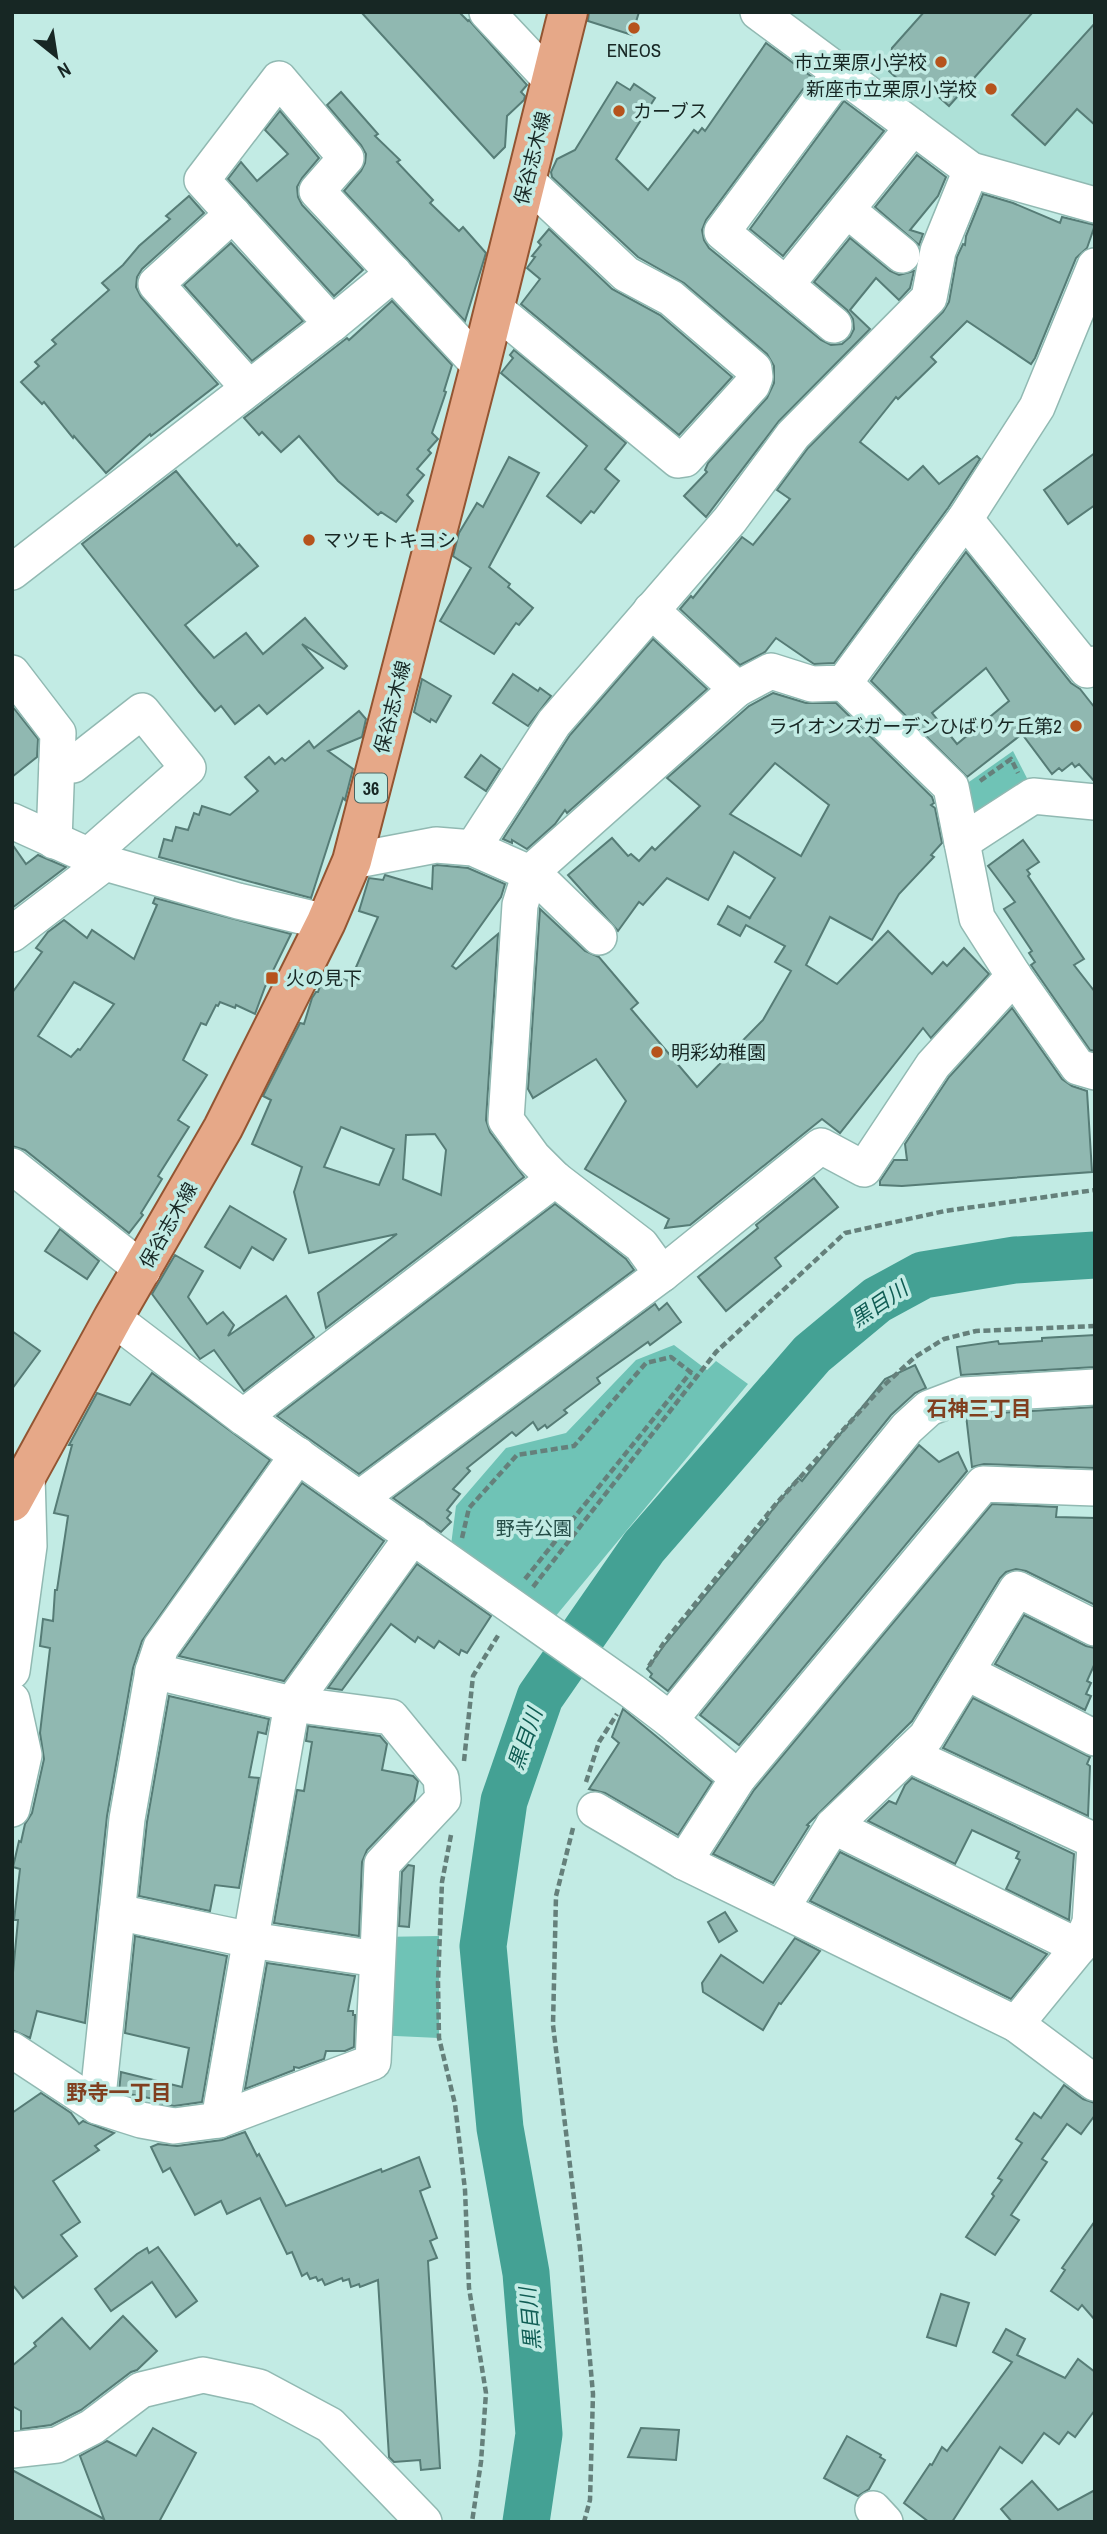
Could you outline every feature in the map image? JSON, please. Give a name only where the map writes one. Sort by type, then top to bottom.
[{"type":"main road","name":"保谷志木線","points":[[20,1488],[113,1318],[223,1128],[326,922],[352,861],[568,12]]},
{"type":"street","points":[[487,12],[551,80]]},
{"type":"street","points":[[758,12],[971,170],[1095,205]]},
{"type":"street","points":[[834,325],[722,232],[840,73]]},
{"type":"street","points":[[332,324],[202,180],[279,79],[346,159],[317,191],[480,366]]},
{"type":"street","points":[[786,285],[913,127]]},
{"type":"street","points":[[472,848],[554,723],[730,520],[793,435],[929,298],[938,251],[971,170]]},
{"type":"street","points":[[494,308],[678,460],[685,458],[752,385],[755,377],[754,369],[671,298],[626,274],[526,180]]},
{"type":"street","points":[[846,210],[902,255]]},
{"type":"street","points":[[233,214],[156,284],[249,388]]},
{"type":"street","points":[[844,683],[965,519],[1037,407],[1095,266]]},
{"type":"street","points":[[12,572],[394,273]]},
{"type":"street","points":[[965,519],[1087,670],[1095,664]]},
{"type":"street","points":[[652,610],[737,689]]},
{"type":"street","points":[[662,1274],[642,1245],[555,1179],[533,1157],[506,1120],[520,905],[530,873],[737,689],[771,671],[812,684],[844,683],[951,787],[977,918],[1078,1067],[1095,1072]]},
{"type":"street","points":[[12,673],[58,733],[54,841]]},
{"type":"street","points":[[12,934],[97,859],[188,768],[142,711],[73,765],[57,765]]},
{"type":"street","points":[[962,842],[1033,796],[1095,802]]},
{"type":"street","points":[[12,821],[97,859],[238,901],[326,922]]},
{"type":"street","points":[[352,861],[436,845],[472,848],[536,876],[599,937]]},
{"type":"street","points":[[360,1499],[662,1274],[821,1146],[864,1169],[933,1065],[1014,976]]},
{"type":"street","points":[[12,1166],[143,1270]]},
{"type":"street","points":[[243,1417],[555,1179]]},
{"type":"street","points":[[113,1318],[243,1417],[632,1690],[738,1778]]},
{"type":"street","points":[[670,1720],[907,1428],[929,1408],[963,1395],[1095,1387]]},
{"type":"street","points":[[97,2106],[127,1819],[153,1671],[160,1647],[298,1455]]},
{"type":"street","points":[[684,1862],[738,1778],[984,1484],[1095,1488]]},
{"type":"street","points":[[12,1671],[29,1546],[20,1488]]},
{"type":"street","points":[[219,2120],[292,1704],[413,1536]]},
{"type":"street","points":[[781,1909],[833,1826],[926,1737],[1017,1590],[1095,1628]]},
{"type":"street","points":[[12,2050],[97,2106],[141,2120],[174,2126],[219,2120],[373,2062],[382,1864],[443,1799],[442,1777],[391,1717],[292,1704],[153,1671]]},
{"type":"street","points":[[966,1672],[1095,1738]]},
{"type":"street","points":[[12,1700],[24,1755],[12,1810]]},
{"type":"street","points":[[908,1754],[1095,1844],[1088,1930],[1016,2024]]},
{"type":"street","points":[[585,1808],[684,1862],[1016,2024],[1095,2083]]},
{"type":"street","points":[[833,1826],[1088,1930]]},
{"type":"street","points":[[117,1912],[251,1940],[377,1959]]},
{"type":"street","points":[[12,2450],[57,2445],[92,2427],[141,2390],[203,2375],[259,2387],[330,2425],[424,2522]]},
{"type":"path","points":[[954,800],[1011,759],[1030,799]]},
{"type":"path","points":[[512,1605],[716,1352],[845,1233],[945,1211],[1095,1190]]},
{"type":"path","points":[[456,1566],[469,1508],[517,1455],[574,1446],[646,1363],[671,1357],[697,1377]]},
{"type":"path","points":[[463,1772],[473,1676],[512,1605],[691,1372]]},
{"type":"path","points":[[584,2522],[590,2500],[593,2394],[580,2248],[553,2025],[556,1896],[585,1808],[599,1742],[632,1690]]},
{"type":"path","points":[[452,1834],[442,1882],[439,2038],[455,2104],[465,2190],[469,2288],[485,2393],[481,2462],[472,2522]]},
{"type":"shaded area","name":"新座市立栗原小学校","points":[[794,12],[1095,12],[1095,193],[983,162],[792,16]]},
{"type":"green space","points":[[1013,751],[1031,786],[977,823],[959,789]]},
{"type":"green space","name":"野寺公園","points":[[674,1345],[707,1370],[716,1361],[748,1384],[545,1629],[449,1561],[456,1506],[506,1448],[566,1433],[636,1360]]},
{"type":"green space","points":[[439,1936],[439,2038],[374,2035],[378,1937]]},
{"type":"building","points":[[361,12],[459,12],[469,20],[527,85],[521,92],[525,96],[524,100],[507,116],[505,147],[494,158]]},
{"type":"building","points":[[589,12],[639,12],[632,35],[588,21]]},
{"type":"building","name":"市立栗原小学校","points":[[924,12],[1033,12],[949,106],[931,90],[912,92],[889,71],[892,48]]},
{"type":"building","points":[[1095,23],[1095,125],[1077,109],[1045,145],[1012,115]]},
{"type":"building","points":[[766,43],[812,77],[706,220],[702,230],[709,248],[821,340],[831,345],[842,344],[850,337],[854,329],[853,319],[847,310],[814,282],[850,238],[890,271],[899,275],[914,271],[910,288],[899,300],[876,278],[850,310],[870,329],[779,421],[706,517],[684,496],[707,472],[705,470],[708,463],[767,398],[774,383],[774,366],[767,354],[684,283],[638,257],[552,177],[551,172],[557,159],[575,150],[617,82],[630,90],[634,84],[655,98],[616,159],[648,190],[694,130],[698,133],[702,128],[705,131]]},
{"type":"building","points":[[341,92],[378,134],[375,136],[400,160],[397,162],[433,200],[430,203],[459,231],[463,227],[486,253],[465,321],[344,191],[361,171],[366,154],[327,105]]},
{"type":"building","points":[[844,101],[884,131],[783,256],[750,229]]},
{"type":"building","points":[[280,111],[319,158],[297,187],[302,205],[363,270],[334,296],[228,179],[241,162],[257,181],[288,154],[265,130]]},
{"type":"building","points":[[917,155],[946,177],[938,196],[910,230],[923,234],[919,245],[875,207]]},
{"type":"building","points":[[983,194],[1013,203],[1060,223],[1062,217],[1095,225],[1087,248],[1076,258],[1035,358],[1031,364],[967,321],[931,357],[936,362],[898,399],[896,397],[860,442],[908,480],[923,466],[939,484],[977,456],[980,459],[948,508],[834,663],[814,664],[776,638],[765,652],[740,665],[680,609],[691,596],[693,598],[742,537],[753,545],[790,499],[777,490],[808,448],[943,312],[949,302],[957,257],[963,244],[965,245]]},
{"type":"building","points":[[189,196],[204,213],[142,269],[137,277],[136,287],[141,297],[218,384],[151,436],[150,434],[106,473],[44,402],[42,404],[21,382],[39,366],[35,362],[56,344],[52,340],[109,290],[102,283],[170,219],[166,216]]},
{"type":"building","points":[[549,229],[612,289],[660,315],[732,377],[679,435],[521,304],[540,279],[527,268],[541,245],[538,242]]},
{"type":"building","points":[[231,243],[303,321],[252,361],[184,285]]},
{"type":"building","points":[[392,301],[452,365],[432,433],[438,439],[428,450],[431,453],[417,469],[424,475],[407,495],[413,501],[396,522],[381,512],[378,515],[338,481],[299,436],[281,452],[262,432],[259,435],[244,418],[347,338],[349,340]]},
{"type":"building","points":[[514,350],[626,443],[605,469],[619,481],[594,513],[591,511],[581,523],[547,496],[587,446],[501,373],[513,358],[510,355]]},
{"type":"building","points":[[1095,453],[1095,505],[1068,524],[1044,490]]},
{"type":"building","points":[[509,457],[539,473],[489,567],[533,608],[519,625],[516,623],[494,654],[440,621],[471,568],[453,556],[459,533],[477,503],[483,507]]},
{"type":"building","points":[[176,471],[237,546],[239,544],[258,566],[185,625],[214,658],[246,633],[263,654],[305,618],[347,666],[344,669],[302,644],[323,668],[267,714],[259,705],[235,724],[221,706],[215,711],[82,544]]},
{"type":"building","points":[[966,552],[1071,683],[1080,689],[1095,708],[1095,782],[1079,764],[1075,767],[1072,763],[1062,771],[1059,768],[1052,774],[1022,734],[967,777],[871,681]],"holes":[[[986,668],[1009,701],[957,744],[932,713]]]},
{"type":"building","points":[[653,639],[707,689],[567,813],[565,810],[555,824],[527,849],[512,840],[512,843],[503,839],[570,735]]},
{"type":"building","points":[[513,674],[538,691],[540,688],[551,696],[528,726],[493,703]]},
{"type":"building","points":[[422,679],[451,696],[436,722],[431,719],[430,722],[414,712]]},
{"type":"building","points":[[773,693],[806,703],[836,703],[932,797],[934,803],[931,805],[935,808],[942,843],[931,855],[934,857],[899,894],[872,940],[830,917],[806,965],[837,984],[888,931],[932,974],[943,962],[947,966],[964,948],[989,974],[931,1038],[923,1028],[840,1133],[822,1119],[690,1225],[665,1228],[669,1219],[585,1169],[626,1101],[596,1059],[533,1098],[528,1089],[540,909],[585,951],[599,957],[638,1003],[631,1009],[697,1087],[763,1020],[791,971],[775,962],[785,946],[746,925],[740,936],[718,924],[728,906],[750,918],[775,878],[734,852],[708,900],[667,878],[643,905],[639,902],[618,931],[568,875],[612,838],[628,856],[631,854],[639,861],[652,847],[655,850],[700,806],[667,778],[749,706]],"holes":[[[775,763],[829,805],[801,856],[730,814]]]},
{"type":"building","points":[[12,706],[38,739],[37,757],[12,777]]},
{"type":"building","points":[[359,711],[366,719],[362,737],[328,751],[353,769],[311,898],[159,857],[164,839],[172,841],[176,827],[188,830],[194,813],[199,815],[202,806],[230,815],[258,791],[245,777],[269,757],[275,764],[282,758],[285,761],[309,741],[314,748]]},
{"type":"building","points":[[481,755],[500,769],[486,791],[465,777]]},
{"type":"building","points":[[1023,840],[1039,862],[1027,870],[1030,874],[1028,876],[1084,959],[1074,965],[1095,992],[1095,1051],[1090,1050],[1031,965],[1035,962],[1029,953],[1032,951],[1004,909],[1015,902],[988,866]]},
{"type":"building","points":[[12,844],[26,864],[38,855],[66,867],[12,908]]},
{"type":"building","points":[[433,866],[468,868],[505,884],[501,897],[452,966],[456,969],[498,934],[486,1120],[490,1132],[524,1177],[326,1328],[318,1293],[397,1234],[309,1253],[294,1192],[302,1167],[252,1144],[271,1100],[263,1096],[300,1023],[304,1024],[312,998],[318,992],[324,975],[350,981],[378,917],[359,911],[369,878],[383,880],[385,875],[432,889]],"holes":[[[341,1127],[394,1149],[379,1185],[324,1167]],[[435,1134],[446,1150],[441,1195],[403,1179],[406,1135]]]},
{"type":"building","points":[[155,898],[291,934],[255,1014],[236,1005],[235,1008],[220,1002],[206,1025],[201,1023],[183,1060],[207,1075],[178,1120],[189,1127],[158,1176],[162,1179],[141,1213],[143,1215],[129,1233],[25,1150],[12,1146],[12,993],[42,952],[36,948],[48,932],[64,920],[87,938],[92,930],[134,959],[157,905],[153,903]],"holes":[[[74,982],[114,1004],[80,1050],[71,1057],[38,1036]]]},
{"type":"building","points":[[1012,1008],[1062,1079],[1087,1091],[1092,1172],[902,1186],[880,1185],[894,1160],[907,1160],[905,1144],[949,1077]]},
{"type":"building","points":[[814,1178],[838,1207],[775,1258],[781,1266],[726,1311],[698,1277]]},
{"type":"building","points":[[555,1204],[626,1259],[634,1270],[359,1474],[277,1416]]},
{"type":"building","points":[[230,1206],[286,1239],[273,1260],[252,1247],[240,1268],[205,1247]]},
{"type":"building","points":[[60,1229],[99,1261],[87,1279],[45,1251]]},
{"type":"building","points":[[175,1255],[203,1271],[188,1297],[207,1324],[223,1312],[234,1325],[228,1336],[286,1296],[314,1337],[244,1391],[214,1350],[200,1359],[152,1294]]},
{"type":"building","points":[[667,1303],[681,1322],[597,1378],[600,1383],[564,1410],[567,1413],[547,1428],[545,1425],[538,1430],[533,1422],[516,1436],[512,1432],[467,1468],[470,1471],[453,1489],[460,1494],[447,1510],[451,1513],[447,1518],[451,1522],[441,1532],[393,1498],[655,1304],[659,1310]]},
{"type":"building","points":[[12,1331],[40,1351],[12,1389]]},
{"type":"building","points":[[1095,1335],[1095,1367],[961,1375],[957,1347],[998,1341],[999,1344]]},
{"type":"building","points":[[915,1365],[926,1388],[915,1393],[891,1415],[668,1691],[650,1677],[652,1674],[647,1669],[666,1643],[768,1519],[766,1518],[798,1478],[802,1481],[885,1379]]},
{"type":"building","points":[[152,1373],[270,1460],[142,1641],[133,1668],[107,1816],[85,2023],[37,2011],[30,2038],[12,2030],[12,1983],[18,1920],[14,1920],[20,1869],[13,1867],[19,1841],[21,1842],[25,1824],[32,1813],[44,1759],[40,1733],[50,1648],[40,1646],[43,1619],[53,1621],[55,1590],[68,1516],[54,1513],[72,1445],[69,1445],[97,1393],[130,1405]]},
{"type":"building","points":[[1095,1407],[1095,1468],[984,1464],[972,1467],[966,1415]]},
{"type":"building","points":[[919,1445],[939,1462],[958,1452],[967,1471],[739,1745],[700,1715]]},
{"type":"building","points":[[302,1483],[384,1541],[284,1681],[179,1656]]},
{"type":"building","points":[[992,1504],[1057,1507],[1056,1517],[1095,1518],[1095,1605],[1026,1571],[1016,1569],[1006,1572],[912,1721],[807,1825],[809,1826],[773,1883],[713,1854],[754,1790]]},
{"type":"building","points":[[417,1564],[491,1616],[467,1653],[461,1650],[459,1655],[439,1641],[434,1648],[418,1637],[415,1642],[391,1624],[342,1690],[328,1688]]},
{"type":"building","points":[[1024,1615],[1095,1648],[1095,1663],[1087,1681],[1091,1683],[1086,1694],[1091,1696],[1085,1710],[995,1664]]},
{"type":"building","points":[[169,1696],[269,1719],[266,1734],[258,1732],[249,1777],[259,1778],[239,1888],[215,1885],[210,1911],[139,1896],[147,1822]]},
{"type":"building","points":[[973,1698],[1090,1757],[1087,1764],[1090,1766],[1088,1816],[943,1748]]},
{"type":"building","points":[[623,1709],[712,1782],[678,1835],[605,1793],[589,1789],[619,1743],[612,1737]]},
{"type":"building","points":[[308,1726],[380,1736],[387,1744],[382,1770],[413,1776],[418,1781],[414,1801],[367,1850],[362,1862],[359,1936],[274,1923],[297,1790],[304,1791],[312,1742],[306,1741]]},
{"type":"building","points":[[912,1778],[1074,1854],[1069,1920],[1006,1889],[1020,1860],[1016,1858],[1019,1852],[972,1830],[955,1864],[868,1821],[889,1801],[896,1804],[905,1785]]},
{"type":"building","points":[[840,1852],[1047,1954],[1011,1999],[810,1901]]},
{"type":"building","points":[[408,1865],[414,1866],[409,1927],[399,1926],[402,1872]]},
{"type":"building","points":[[725,1912],[737,1931],[719,1942],[708,1922]]},
{"type":"building","points":[[135,1936],[227,1956],[202,2102],[174,2106],[119,2092],[121,2072],[182,2087],[189,2048],[125,2033]]},
{"type":"building","points":[[795,1938],[820,1951],[781,2004],[779,2003],[763,2030],[703,1992],[702,1983],[721,1955],[763,1983]]},
{"type":"building","points":[[267,1963],[355,1976],[348,2011],[353,2011],[355,2015],[354,2047],[345,2051],[326,2051],[324,2059],[299,2068],[294,2067],[294,2070],[245,2089]]},
{"type":"building","points":[[1064,2085],[1083,2099],[1095,2103],[1095,2115],[1081,2134],[1067,2124],[1042,2159],[1047,2162],[1011,2215],[1019,2220],[995,2255],[966,2237],[994,2196],[992,2194],[1002,2180],[998,2178],[1022,2143],[1016,2139],[1034,2113],[1041,2118]]},
{"type":"building","points":[[41,2093],[71,2113],[79,2124],[83,2121],[114,2133],[95,2146],[99,2150],[53,2181],[80,2222],[61,2235],[77,2256],[23,2298],[12,2284],[12,2113]]},
{"type":"building","points":[[245,2132],[286,2206],[419,2157],[430,2187],[420,2191],[437,2238],[430,2241],[437,2258],[428,2261],[440,2468],[421,2470],[420,2460],[394,2462],[389,2457],[378,2280],[360,2287],[359,2284],[351,2287],[349,2279],[343,2281],[342,2278],[325,2285],[322,2279],[310,2279],[307,2273],[302,2276],[292,2252],[287,2254],[260,2198],[227,2214],[221,2201],[195,2215],[170,2168],[163,2172],[151,2147],[158,2144],[177,2146],[222,2140]]},
{"type":"building","points":[[1095,2221],[1095,2320],[1082,2305],[1078,2310],[1051,2291],[1065,2270],[1062,2268]]},
{"type":"building","points":[[158,2247],[197,2301],[176,2317],[152,2282],[111,2311],[95,2289],[137,2254],[147,2248],[149,2253]]},
{"type":"building","points":[[941,2294],[969,2303],[956,2346],[927,2337]]},
{"type":"building","points":[[123,2316],[157,2351],[137,2370],[81,2410],[51,2425],[21,2429],[21,2411],[12,2406],[12,2366],[36,2346],[34,2343],[62,2318],[90,2349]]},
{"type":"building","points":[[1006,2329],[1025,2339],[1017,2355],[1065,2378],[1078,2359],[1095,2372],[1095,2410],[1075,2437],[1068,2432],[1059,2444],[1044,2433],[1022,2463],[1000,2447],[952,2522],[929,2522],[904,2503],[942,2447],[947,2451],[1012,2362],[993,2352]]},
{"type":"building","points":[[153,2428],[196,2453],[159,2522],[12,2522],[12,2470],[104,2519],[80,2456],[107,2441],[136,2456]]},
{"type":"building","points":[[641,2428],[679,2430],[676,2460],[628,2457]]},
{"type":"building","points":[[847,2436],[885,2460],[869,2489],[858,2496],[824,2478]]},
{"type":"building","points":[[1032,2481],[1058,2510],[1095,2490],[1095,2522],[1012,2522],[1001,2509]]},
{"type":"waterway","name":"黒目川","points":[[526,2522],[539,2434],[526,2273],[500,2128],[483,1946],[504,1801],[540,1697],[644,1547],[812,1354],[877,1300],[923,1275],[1015,1260],[1095,1255]]},
{"type":"place","name":"ENEOS","points":[[634,28]]},
{"type":"place","name":"市立栗原小学校","points":[[941,62]]},
{"type":"place","name":"新座市立栗原小学校","points":[[991,89]]},
{"type":"place","name":"カーブス","points":[[619,111]]},
{"type":"place","name":"マツモトキヨシ","points":[[309,540]]},
{"type":"place","name":"ライオンズガーデンひばりケ丘第2","points":[[1076,726]]},
{"type":"place","name":"火の見下","points":[[272,978]]},
{"type":"place","name":"明彩幼稚園","points":[[657,1052]]},
{"type":"district","name":"石神三丁目","points":[[979,1408]]},
{"type":"district","name":"野寺一丁目","points":[[119,2092]]}]
